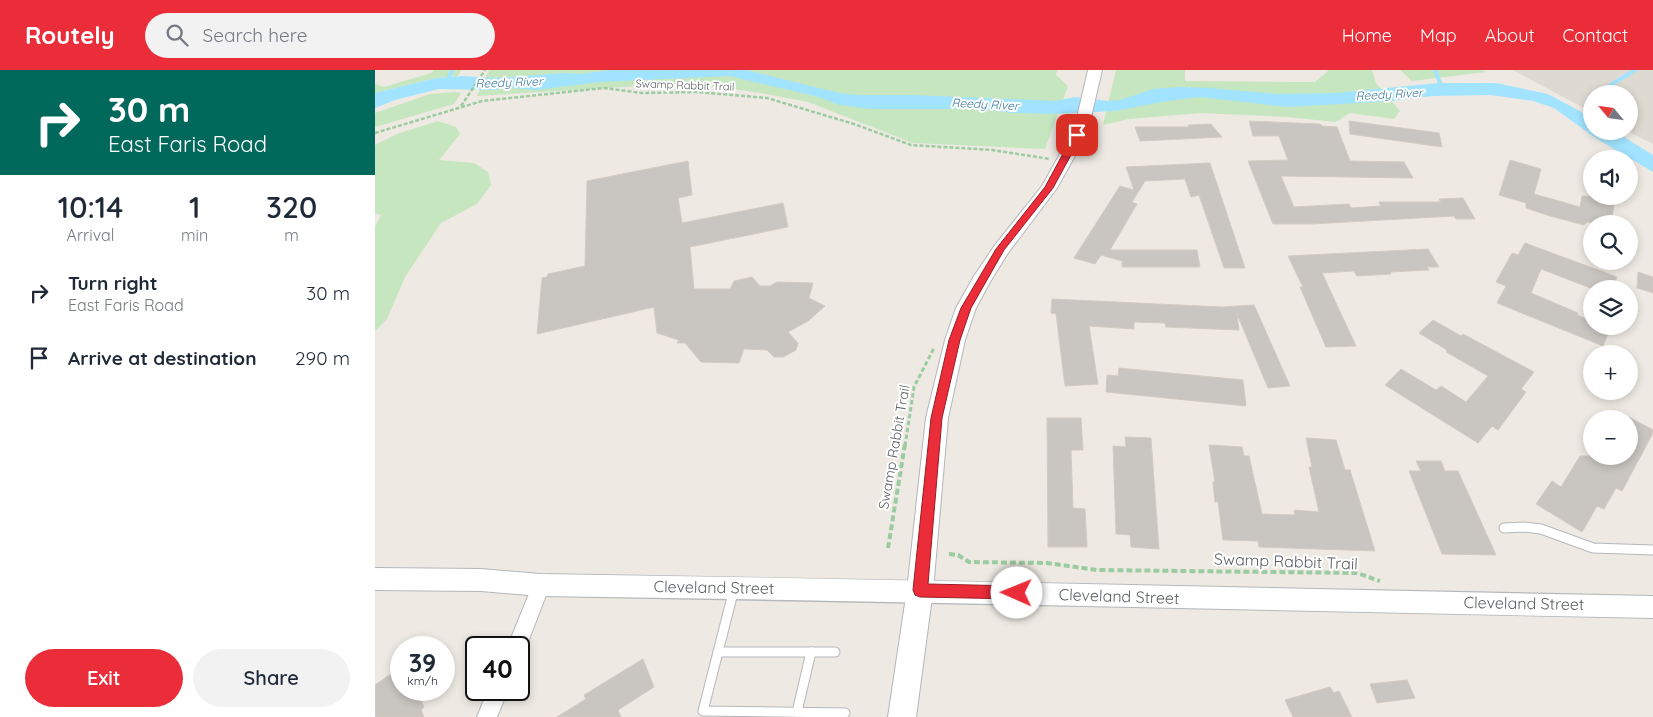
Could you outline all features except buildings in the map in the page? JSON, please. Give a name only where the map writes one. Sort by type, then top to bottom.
[{"type":"main road","points":[[902,717],[920,590],[937,418],[955,340],[966,308],[981,281],[1001,249],[1049,188],[1066,158],[1082,126],[1095,70]]},
{"type":"street","name":"Cleveland Street","points":[[375,579],[481,580],[541,585],[920,590],[1236,599],[1653,607]]},
{"type":"street","points":[[521,636],[541,585]]},
{"type":"street","points":[[487,717],[494,701]]},
{"type":"lane","points":[[1504,528],[1541,529],[1593,548],[1653,550]]},
{"type":"lane","points":[[735,588],[703,714],[845,713]]},
{"type":"lane","points":[[718,652],[835,652]]},
{"type":"lane","points":[[797,712],[811,652]]},
{"type":"path","points":[[461,106],[485,71]]},
{"type":"path","name":"Swamp Rabbit Trail","points":[[375,133],[461,106],[503,99],[604,88],[642,93],[678,91],[718,93],[781,101],[911,145],[992,150],[1032,155],[1052,160]]},
{"type":"path","name":"Swamp Rabbit Trail","points":[[889,548],[914,387],[935,342]]},
{"type":"path","name":"Swamp Rabbit Trail","points":[[949,554],[958,555],[969,562],[1047,563],[1097,570],[1357,574],[1376,581],[1386,581]]},
{"type":"shaded area","points":[[1513,70],[1653,70],[1653,144],[1638,136],[1638,85],[1583,85],[1583,108]]},
{"type":"green space","points":[[434,70],[461,70],[458,76],[436,78],[375,93],[375,84],[384,87],[431,73]]},
{"type":"green space","points":[[489,70],[1057,70],[1056,75],[1068,86],[1045,149],[913,143],[808,102],[691,83],[477,96]]},
{"type":"green space","points":[[1116,70],[1185,70],[1185,81],[1315,82],[1329,70],[1372,70],[1376,83],[1400,111],[1394,119],[1350,113],[1336,122],[1287,117],[1201,113],[1129,119],[1103,125]]},
{"type":"green space","points":[[1400,70],[1482,70],[1486,72],[1412,81]]},
{"type":"green space","points":[[461,93],[454,104],[375,127],[375,113],[430,94]]},
{"type":"green space","points":[[438,121],[456,127],[460,134],[439,160],[474,163],[488,172],[491,185],[477,204],[441,223],[405,277],[387,319],[375,331],[375,227],[381,215],[375,213],[375,145],[397,134]]},
{"type":"water","name":"Reedy River","points":[[610,70],[746,70],[839,93],[858,95],[912,95],[1056,101],[1074,97],[1108,101],[1120,100],[1153,89],[1180,87],[1277,94],[1335,93],[1439,83],[1496,83],[1548,94],[1583,113],[1583,129],[1554,108],[1533,101],[1491,95],[1433,96],[1392,101],[1288,107],[1200,97],[1115,111],[1054,114],[1011,113],[987,109],[871,109],[840,105],[815,96],[729,76],[600,82],[536,90],[510,88],[489,90],[439,89],[395,100],[375,108],[375,93],[436,78],[462,76],[497,78],[565,73],[581,74]]},
{"type":"water","points":[[1599,140],[1629,140],[1653,155],[1653,172],[1638,163],[1638,150],[1616,150]]},
{"type":"waterway","points":[[447,82],[452,70]]},
{"type":"waterway","points":[[1435,70],[1442,88]]},
{"type":"waterway","points":[[1611,85],[1635,70]]},
{"type":"route","points":[[1017,593],[920,590],[927,500],[937,418],[955,340],[966,308],[1001,249],[1049,188],[1063,165],[1077,135]]}]
